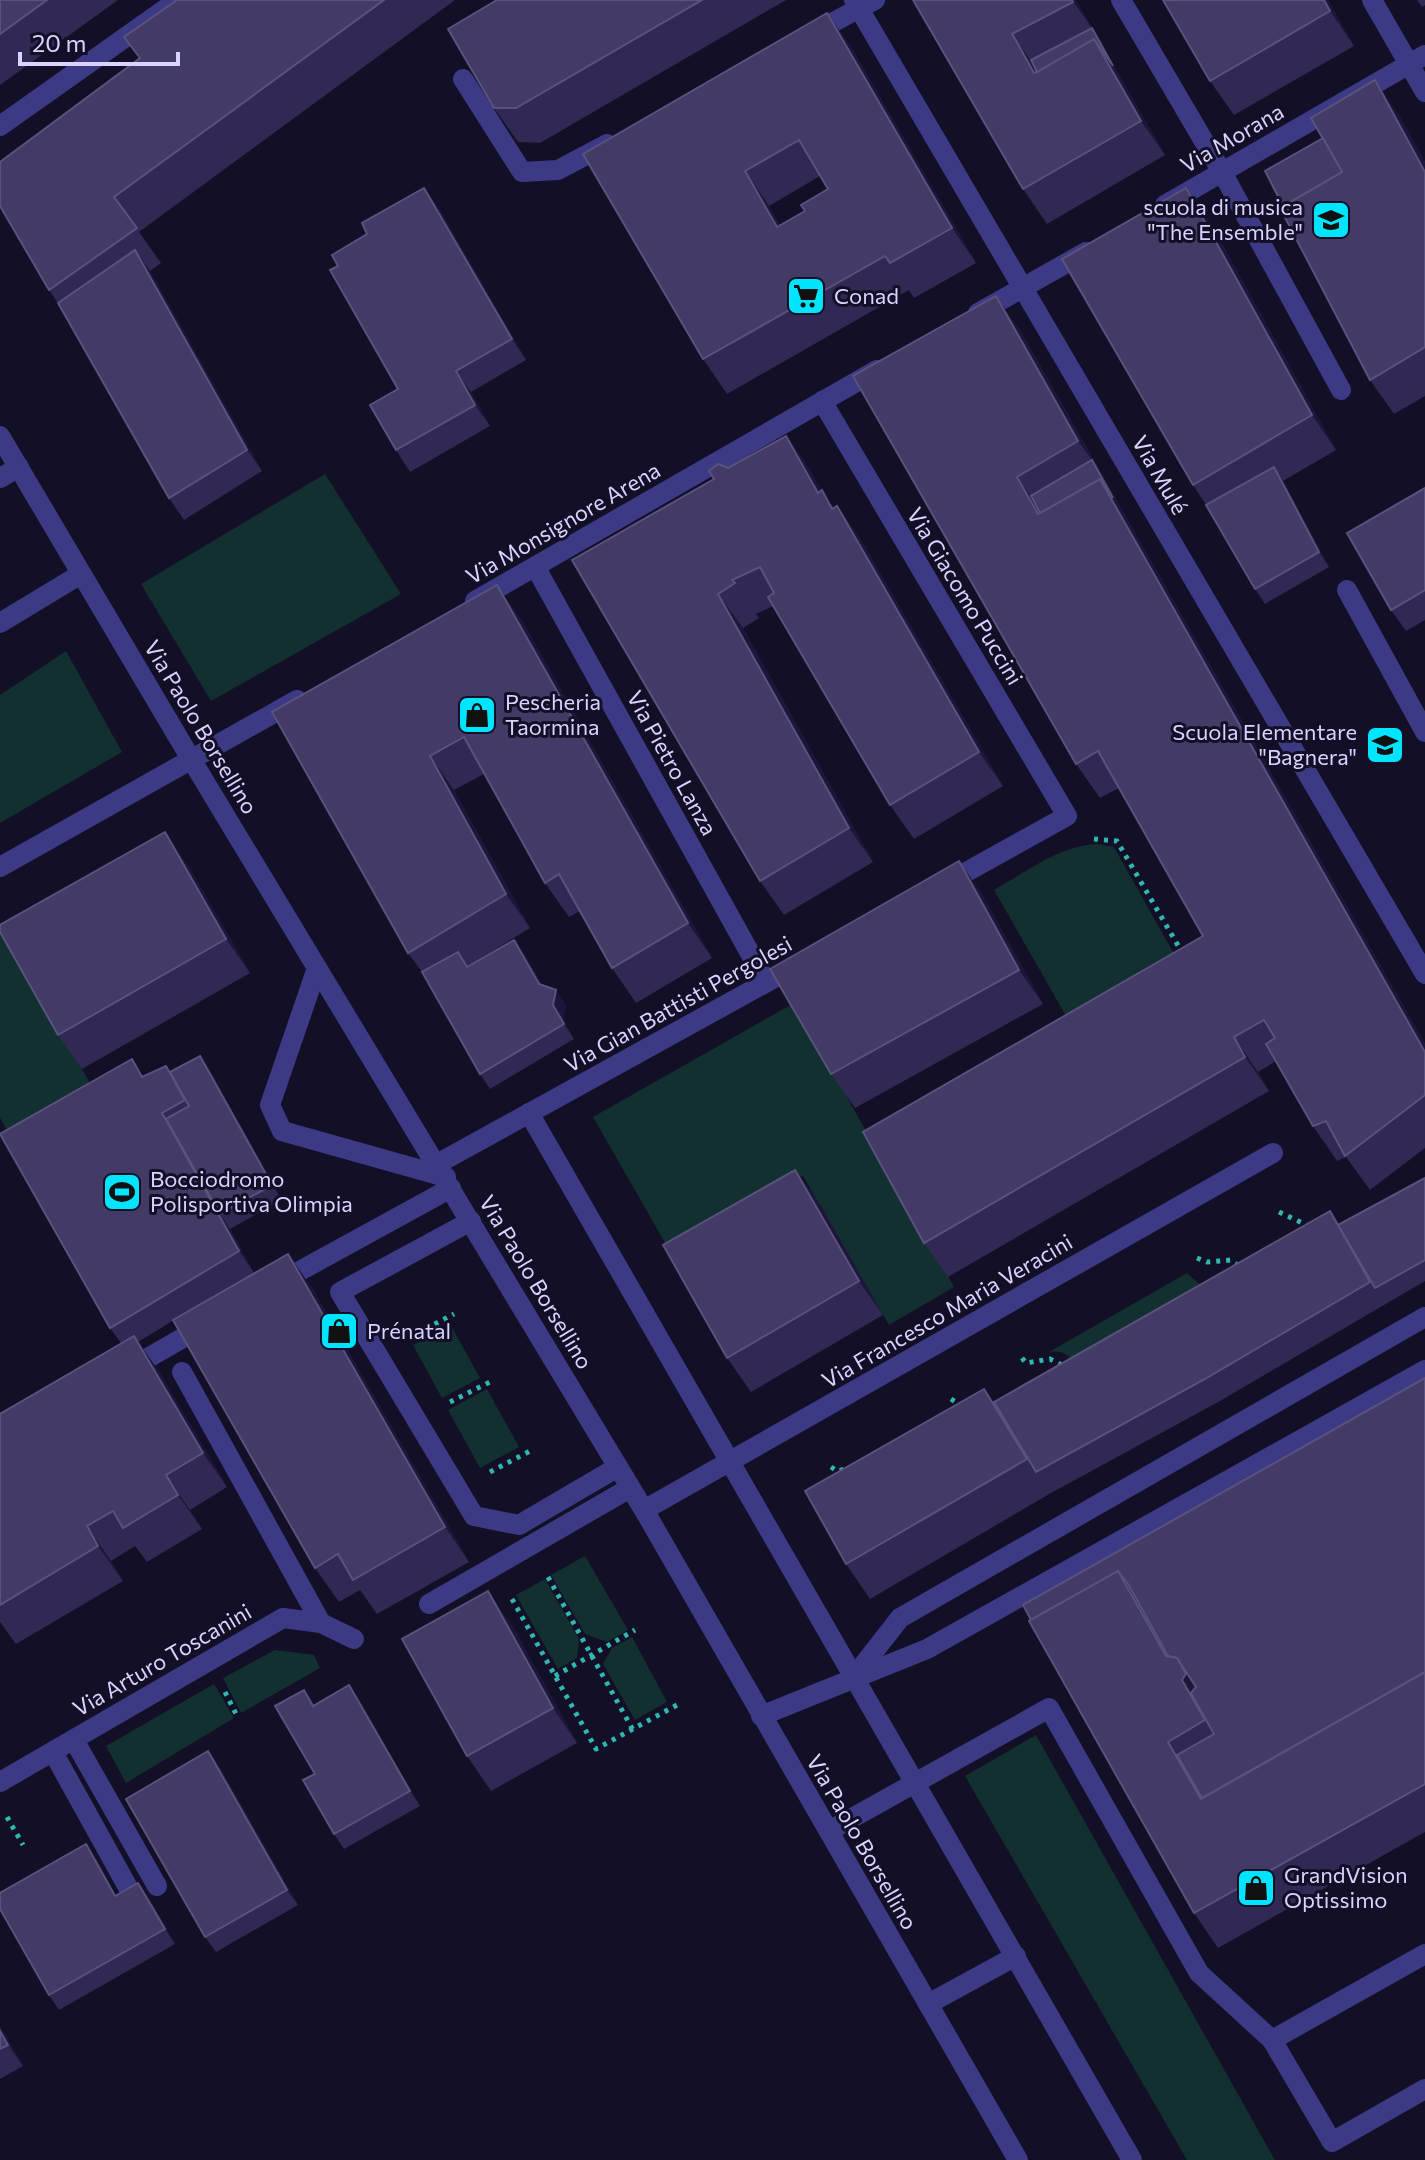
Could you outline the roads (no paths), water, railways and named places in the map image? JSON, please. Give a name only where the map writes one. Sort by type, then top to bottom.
[{"type":"street","points":[[0,126],[178,0]]},
{"type":"street","points":[[1121,0],[1222,172],[1341,390]]},
{"type":"street","points":[[1372,0],[1417,60],[1425,92]]},
{"type":"street","points":[[789,46],[863,3]]},
{"type":"street","name":"Via Mulé","points":[[863,3],[1023,288],[1425,974]]},
{"type":"street","name":"Via Morana","points":[[1142,219],[1417,60]]},
{"type":"street","points":[[463,79],[522,172],[558,170],[626,134]]},
{"type":"street","points":[[956,326],[1103,242]]},
{"type":"street","name":"Via Monsignore Arena","points":[[455,613],[889,364]]},
{"type":"street","name":"Via Giacomo Puccini","points":[[822,401],[1067,816],[930,892]]},
{"type":"street","name":"Via Paolo Borsellino","points":[[0,436],[644,1510],[1018,2160]]},
{"type":"street","points":[[0,478],[19,467]]},
{"type":"street","name":"Via Pietro Lanza","points":[[536,568],[766,982]]},
{"type":"street","points":[[0,623],[81,574]]},
{"type":"street","points":[[1347,590],[1425,732]]},
{"type":"street","points":[[0,867],[320,687]]},
{"type":"street","name":"Via Gian Battisti Pergolesi","points":[[257,1295],[445,1176],[529,1113],[821,952]]},
{"type":"street","points":[[317,968],[270,1105],[282,1131],[445,1176]]},
{"type":"street","points":[[529,1113],[1132,2160]]},
{"type":"street","name":"Via Francesco Maria Veracini","points":[[644,1510],[1273,1153]]},
{"type":"street","points":[[471,1221],[340,1292],[474,1516],[519,1525],[618,1467]]},
{"type":"street","points":[[103,1384],[218,1317]]},
{"type":"street","points":[[853,1678],[900,1618],[1425,1317]]},
{"type":"street","points":[[761,1716],[927,1649],[1425,1370]]},
{"type":"street","points":[[182,1372],[321,1623]]},
{"type":"street","points":[[429,1604],[630,1488]]},
{"type":"street","name":"Via Arturo Toscanini","points":[[0,1782],[283,1618],[321,1623],[354,1639]]},
{"type":"street","points":[[829,1831],[1049,1708],[1199,1973],[1272,2040],[1332,2142],[1425,2089]]},
{"type":"street","points":[[74,1740],[157,1886]]},
{"type":"street","points":[[53,1752],[135,1900]]},
{"type":"street","points":[[1272,2040],[1425,1954]]},
{"type":"street","points":[[928,2004],[1016,1956]]},
{"type":"place","name":"scuola di musica \"The Ensemble\"","points":[[1331,220]]},
{"type":"place","name":"Conad","points":[[806,296]]},
{"type":"place","name":"Pescheria Taormina","points":[[477,715]]},
{"type":"place","name":"Scuola Elementare \"Bagnera\"","points":[[1385,745]]},
{"type":"place","name":"Bocciodromo Polisportiva Olimpia","points":[[122,1192]]},
{"type":"place","name":"Prénatal","points":[[339,1331]]},
{"type":"place","name":"GrandVision Optissimo","points":[[1256,1888]]}]
